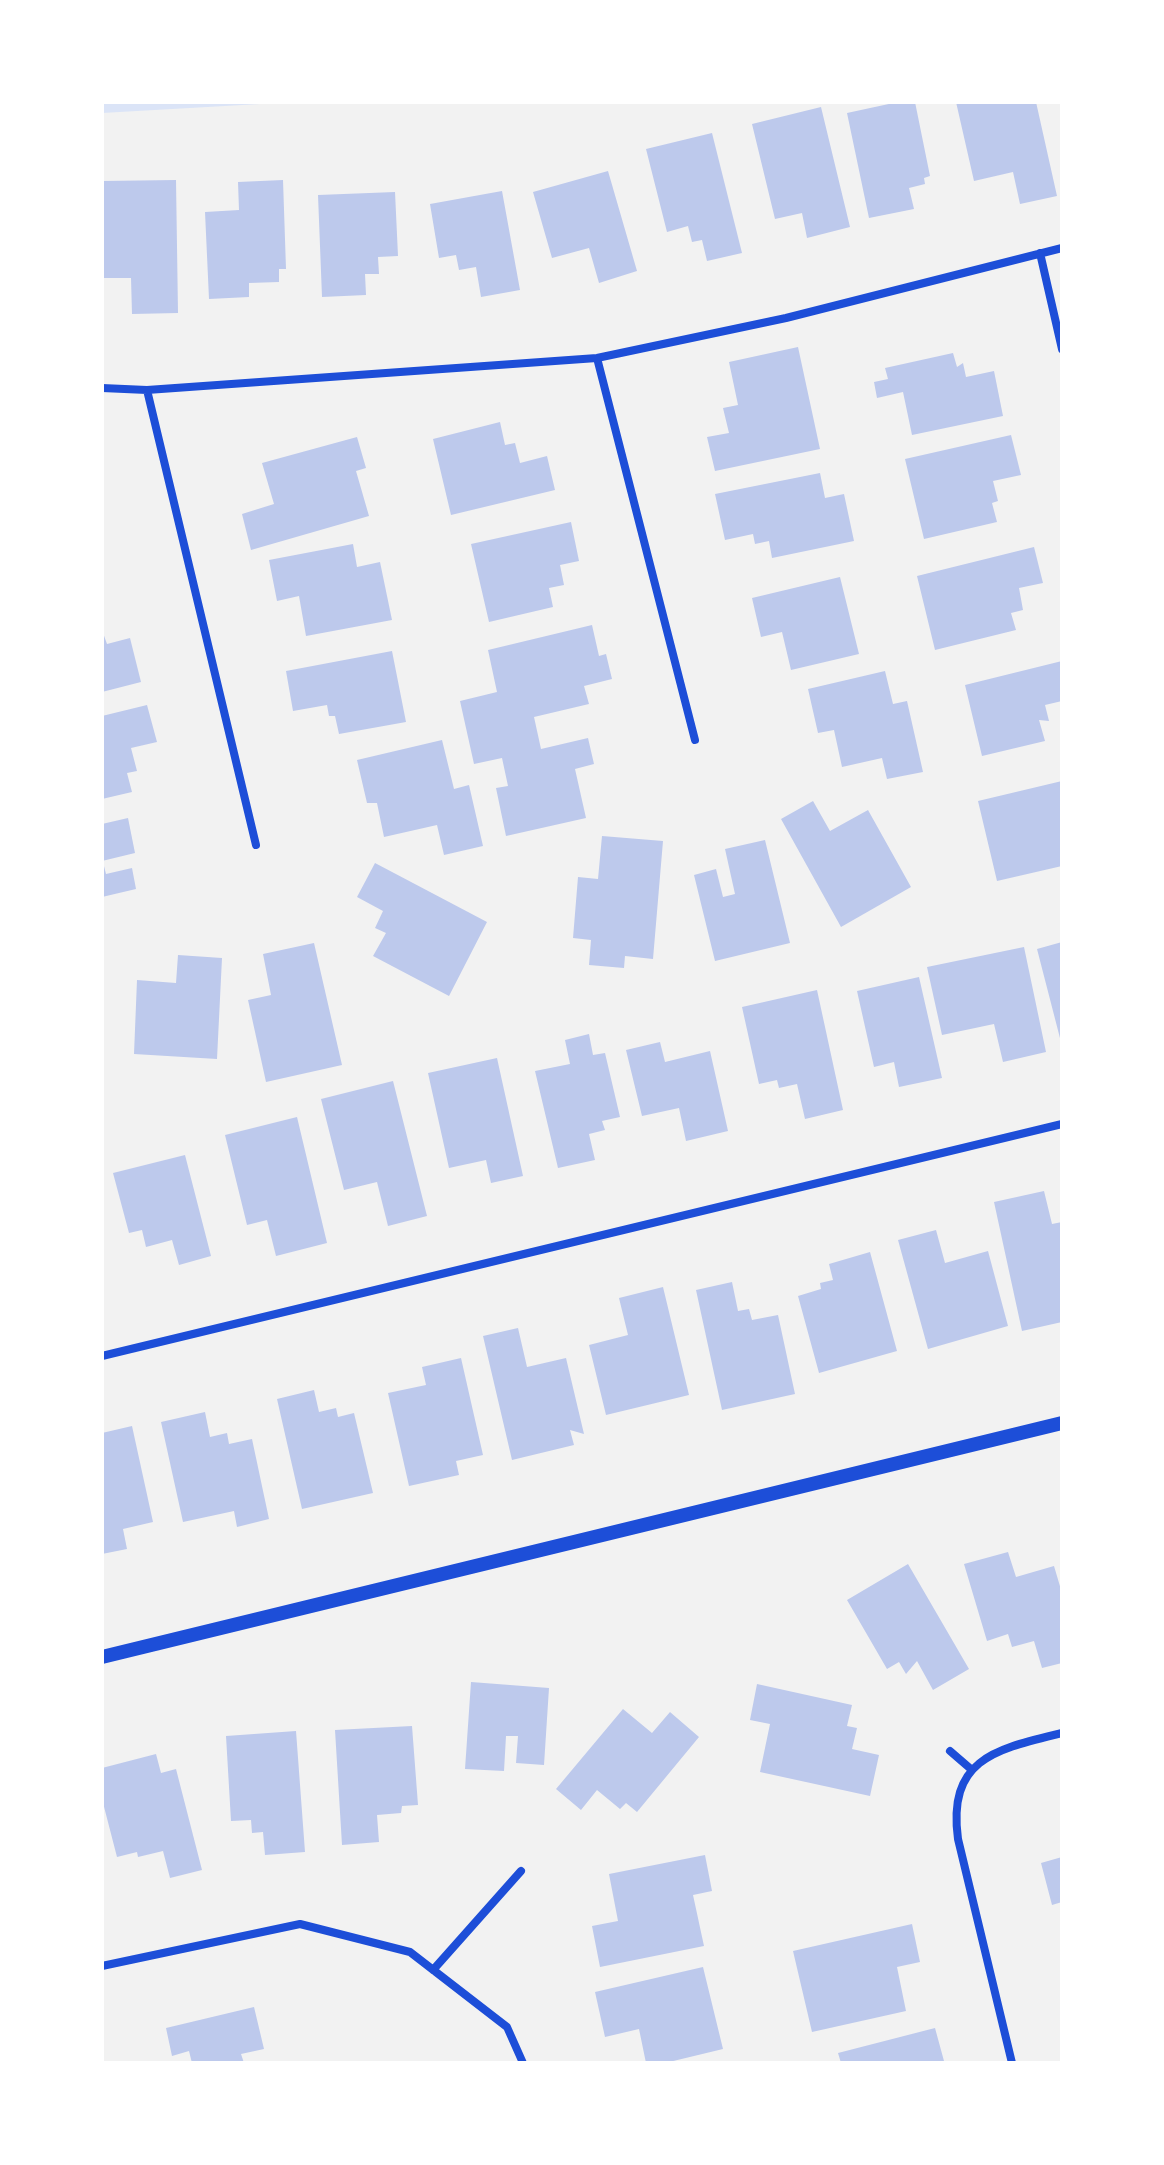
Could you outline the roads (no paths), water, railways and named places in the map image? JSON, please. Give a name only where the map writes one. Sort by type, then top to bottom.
[{"type":"street","points":[[102,388],[147,390],[597,358],[786,318],[1062,248]]},
{"type":"street","points":[[1040,253],[1062,349]]},
{"type":"street","points":[[597,358],[695,740]]},
{"type":"street","points":[[147,390],[256,845]]},
{"type":"street","points":[[102,1356],[1062,1124]]},
{"type":"street","points":[[102,1657],[1062,1423]]},
{"type":"street","points":[[1012,2063],[956,1827],[958,1793],[972,1770],[1001,1750],[1062,1733]]},
{"type":"street","points":[[950,1751],[972,1770]]},
{"type":"street","points":[[433,1970],[521,1871]]},
{"type":"street","points":[[102,1966],[300,1924],[410,1952],[507,2027],[523,2063]]}]
